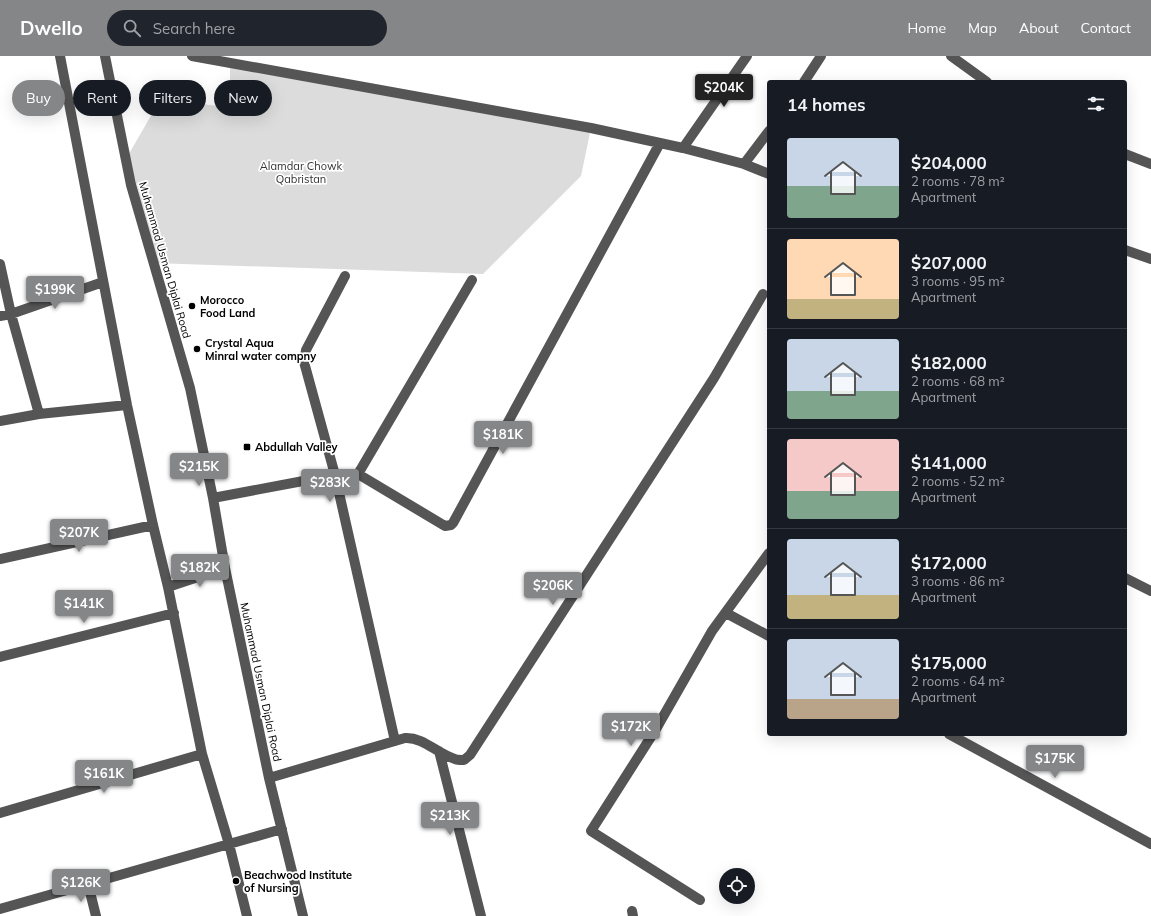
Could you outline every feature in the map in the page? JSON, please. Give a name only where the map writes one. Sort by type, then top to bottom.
[{"type":"street","points":[[60,56],[127,405],[174,613],[202,754],[230,844],[247,916]]},
{"type":"street","name":"Muhammad Usman Diplai Road","points":[[105,56],[131,185],[190,388],[213,498],[225,568],[269,778],[303,916]]},
{"type":"street","points":[[192,56],[591,128],[660,142],[744,164],[767,173]]},
{"type":"street","points":[[683,148],[747,56]]},
{"type":"street","points":[[805,80],[821,56]]},
{"type":"street","points":[[951,56],[984,80]]},
{"type":"street","points":[[744,164],[767,134]]},
{"type":"street","points":[[213,498],[335,475],[358,474],[446,526],[451,525],[660,142]]},
{"type":"street","points":[[1127,155],[1151,164]]},
{"type":"street","points":[[1127,251],[1151,259]]},
{"type":"street","points":[[0,264],[11,314],[39,414]]},
{"type":"street","points":[[345,276],[306,350],[304,362],[335,475],[394,741]]},
{"type":"street","points":[[358,474],[472,280]]},
{"type":"street","points":[[0,316],[11,314],[104,282]]},
{"type":"street","points":[[269,778],[394,741],[412,738],[454,759],[464,760],[470,755],[714,378],[763,294]]},
{"type":"street","points":[[0,421],[39,414],[127,405]]},
{"type":"street","points":[[0,559],[153,525]]},
{"type":"street","points":[[700,900],[591,831],[656,729],[712,631],[767,556]]},
{"type":"street","points":[[168,587],[225,568]]},
{"type":"street","points":[[1127,579],[1151,590]]},
{"type":"street","points":[[0,657],[174,613]]},
{"type":"street","points":[[726,613],[767,635]]},
{"type":"street","points":[[953,736],[1151,844]]},
{"type":"street","points":[[439,751],[482,916]]},
{"type":"street","points":[[0,813],[202,754]]},
{"type":"street","points":[[0,909],[282,829]]},
{"type":"street","points":[[88,884],[96,916]]},
{"type":"green space","name":"Alamdar Chowk Qabristan","points":[[230,63],[591,128],[581,176],[483,274],[153,263],[126,159],[151,116],[206,116],[206,105],[214,105],[214,116],[272,116],[272,80],[230,80]]},
{"type":"place","name":"Morocco Food Land","points":[[192,306]]},
{"type":"place","name":"Crystal Aqua Minral water compny","points":[[197,349]]},
{"type":"place","name":"Abdullah Valley","points":[[247,447]]},
{"type":"place","name":"Beachwood Institute of Nursing","points":[[236,881]]}]
